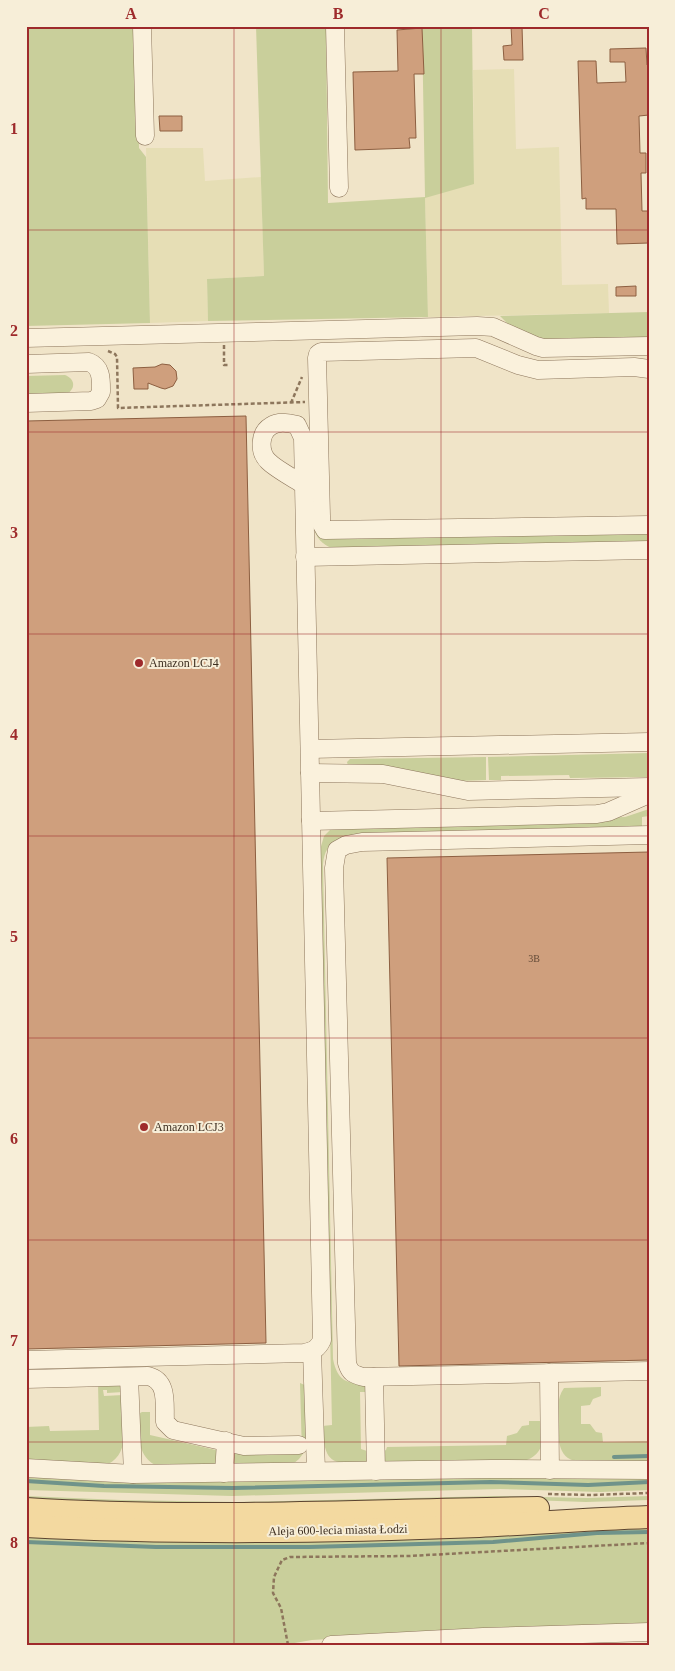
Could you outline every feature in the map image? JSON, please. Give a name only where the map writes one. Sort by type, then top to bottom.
[{"type":"main road","name":"Aleja 600-lecia miasta Łodzi","points":[[26,1509],[80,1512],[270,1514],[649,1506]]},
{"type":"main road","name":"Aleja 600-lecia miasta Łodzi","points":[[26,1526],[122,1530],[287,1532],[482,1526],[649,1517]]},
{"type":"street","points":[[142,26],[145,136]]},
{"type":"street","points":[[335,26],[339,188]]},
{"type":"street","points":[[26,338],[477,326],[493,327],[543,348],[649,346]]},
{"type":"street","points":[[518,365],[527,342]]},
{"type":"street","points":[[620,346],[621,367]]},
{"type":"street","points":[[649,369],[621,367],[538,370],[518,365],[476,348],[321,352],[317,358],[321,523],[325,530],[649,525]]},
{"type":"street","points":[[26,364],[90,362],[95,364],[99,370],[101,392],[97,399],[92,401],[26,403]]},
{"type":"street","points":[[26,1360],[304,1353],[312,1352],[318,1348],[322,1340],[304,485]]},
{"type":"street","points":[[305,557],[649,550]]},
{"type":"street","points":[[310,749],[649,742]]},
{"type":"street","points":[[310,773],[383,774],[468,791],[649,787]]},
{"type":"street","points":[[311,821],[598,814],[608,812],[649,794]]},
{"type":"street","points":[[649,835],[362,842],[346,845],[337,850],[334,868],[347,1363],[349,1371],[363,1377],[649,1371]]},
{"type":"street","points":[[312,1352],[316,1471]]},
{"type":"street","points":[[549,1373],[550,1470]]},
{"type":"street","points":[[26,1379],[148,1376],[159,1381],[164,1392],[165,1422],[173,1430],[244,1446],[299,1445]]},
{"type":"street","points":[[129,1377],[133,1474]]},
{"type":"street","points":[[374,1377],[376,1470]]},
{"type":"street","points":[[224,1473],[226,1442]]},
{"type":"street","points":[[26,1468],[133,1474],[376,1470],[649,1470]]},
{"type":"street","points":[[331,1645],[644,1636]]},
{"type":"path","points":[[100,352],[110,351],[117,357],[118,408],[318,402]]},
{"type":"path","points":[[288,1645],[280,1608],[273,1593],[274,1577],[282,1560],[290,1557],[410,1556],[649,1543]]},
{"type":"shaded area","points":[[514,69],[516,149],[559,147],[562,285],[608,284],[609,313],[428,317],[425,197],[474,183],[473,70]]},
{"type":"shaded area","points":[[146,148],[203,148],[205,181],[261,177],[264,276],[207,279],[208,321],[150,323]]},
{"type":"green space","points":[[26,26],[136,26],[139,148],[146,157],[150,323],[26,326]]},
{"type":"green space","points":[[256,26],[326,26],[328,203],[425,197],[422,26],[472,26],[474,184],[425,198],[428,317],[208,321],[207,279],[264,276]]},
{"type":"green space","points":[[649,312],[649,340],[547,341],[512,328],[500,316]]},
{"type":"green space","points":[[65,375],[71,379],[73,384],[72,389],[67,394],[26,394],[26,376]]},
{"type":"green space","points":[[315,524],[649,529],[649,543],[333,549],[323,543],[318,537],[313,526]]},
{"type":"green space","points":[[649,753],[649,777],[570,778],[569,775],[501,776],[501,780],[489,780],[488,757]]},
{"type":"green space","points":[[486,757],[486,780],[459,781],[348,766],[347,762],[350,759]]},
{"type":"green space","points":[[649,809],[649,816],[642,817],[642,827],[346,836],[331,844],[326,852],[323,868],[333,1359],[338,1373],[344,1380],[367,1385],[368,1392],[360,1392],[361,1449],[367,1451],[369,1459],[367,1462],[337,1462],[332,1459],[325,1448],[322,1426],[332,1425],[320,850],[324,836],[334,826],[625,817]]},
{"type":"green space","points":[[98,1383],[120,1383],[123,1392],[107,1393],[107,1390],[103,1390],[104,1396],[123,1395],[124,1434],[123,1443],[116,1459],[108,1464],[26,1461],[26,1427],[49,1426],[50,1431],[99,1430]]},
{"type":"green space","points":[[300,1383],[307,1386],[308,1447],[299,1459],[293,1464],[235,1466],[231,1462],[232,1453],[249,1455],[302,1454]]},
{"type":"green space","points":[[601,1387],[601,1396],[593,1399],[590,1405],[581,1406],[581,1424],[590,1424],[596,1432],[602,1433],[603,1442],[649,1441],[649,1463],[591,1463],[574,1461],[563,1454],[560,1447],[558,1426],[558,1406],[561,1392],[564,1388]]},
{"type":"green space","points":[[150,1412],[150,1435],[216,1450],[218,1457],[216,1463],[212,1466],[155,1465],[144,1455],[141,1449],[140,1413]]},
{"type":"green space","points":[[529,1421],[544,1421],[543,1441],[534,1456],[521,1462],[385,1462],[383,1459],[384,1451],[387,1447],[506,1445],[507,1436],[517,1433],[522,1426],[529,1425]]},
{"type":"green space","points":[[26,1474],[649,1475],[649,1490],[600,1492],[500,1489],[232,1496],[26,1490]]},
{"type":"green space","points":[[26,1496],[238,1502],[494,1496],[587,1498],[649,1496],[649,1500],[586,1502],[501,1499],[263,1506],[26,1500]]},
{"type":"green space","points":[[649,1522],[649,1627],[445,1632],[312,1640],[283,1645],[26,1645],[26,1535]]},
{"type":"building","points":[[511,26],[522,26],[523,60],[504,60],[503,46],[512,45]]},
{"type":"building","points":[[422,28],[424,74],[414,74],[416,138],[409,138],[410,148],[355,150],[353,72],[398,71],[397,30]]},
{"type":"building","points":[[646,48],[647,65],[649,64],[649,115],[639,116],[640,153],[646,153],[646,173],[641,173],[642,211],[649,211],[649,243],[617,244],[616,209],[586,209],[586,198],[582,199],[578,61],[596,61],[597,83],[626,82],[625,62],[610,62],[610,49]]},
{"type":"building","points":[[159,116],[182,116],[182,131],[160,131]]},
{"type":"building","points":[[636,286],[636,296],[616,296],[616,287]]},
{"type":"building","points":[[162,364],[170,365],[176,371],[177,379],[173,386],[165,389],[148,383],[148,389],[134,389],[133,368],[155,367]]},
{"type":"building","points":[[246,416],[266,1343],[26,1349],[26,421]]},
{"type":"building","points":[[649,852],[649,1360],[399,1366],[387,858]]},
{"type":"waterway","points":[[614,1457],[649,1456]]},
{"type":"waterway","points":[[26,1481],[104,1486],[233,1488],[491,1482],[588,1485],[649,1482]]},
{"type":"waterway","points":[[26,1542],[156,1547],[309,1547],[493,1542],[597,1533],[649,1532]]},
{"type":"place","name":"Amazon LCJ4","points":[[139,663]]},
{"type":"place","name":"Amazon LCJ3","points":[[144,1127]]}]
